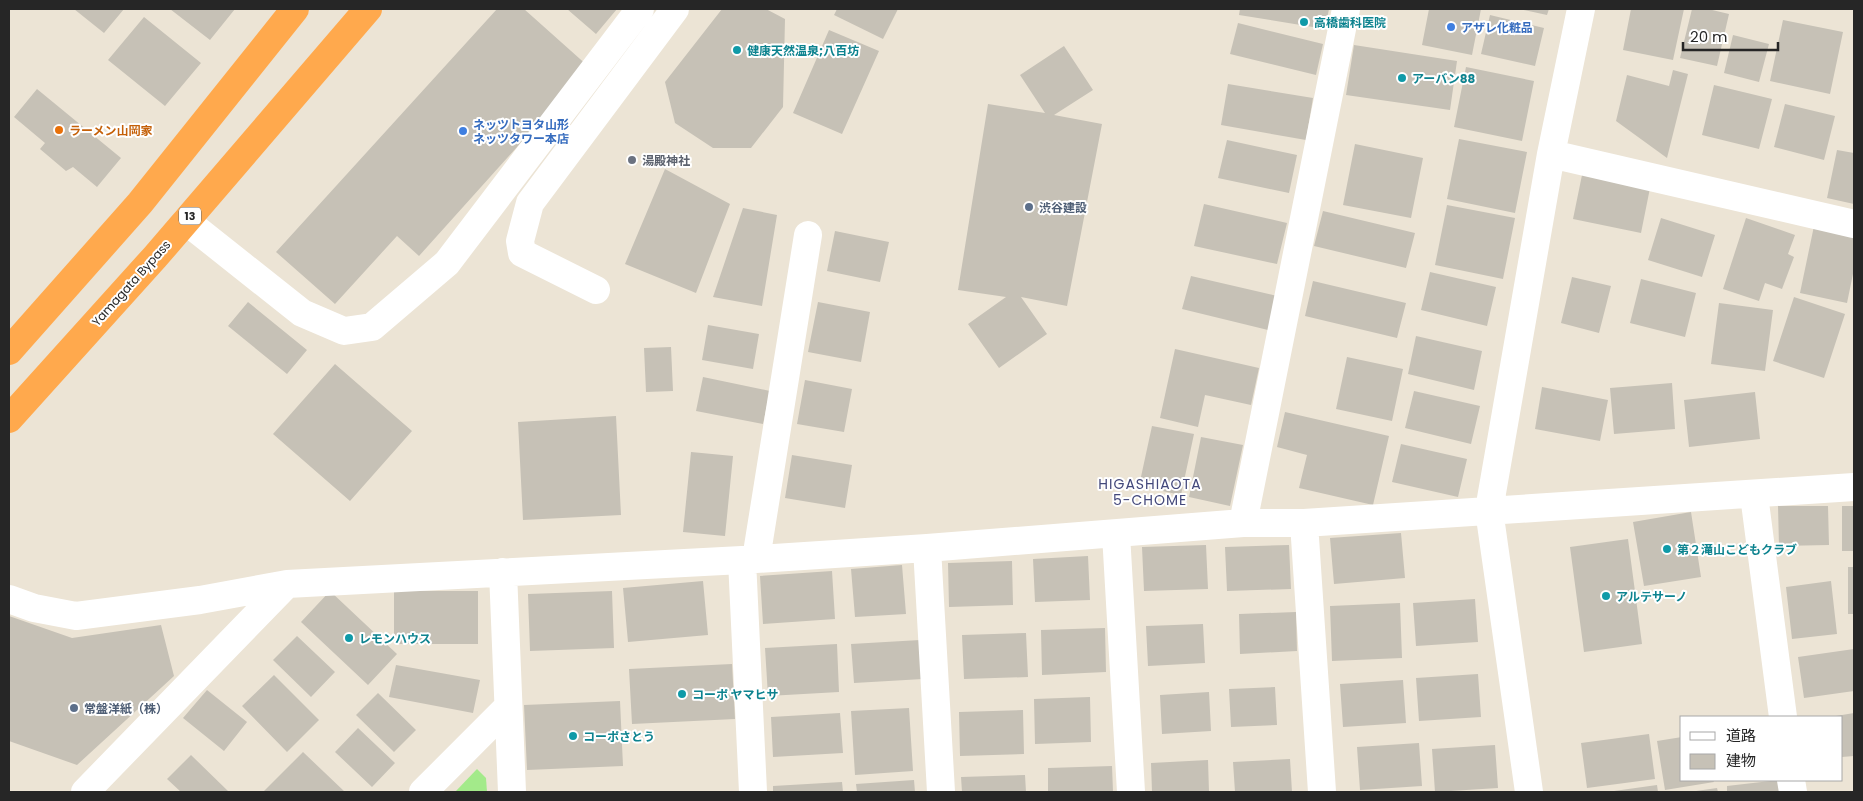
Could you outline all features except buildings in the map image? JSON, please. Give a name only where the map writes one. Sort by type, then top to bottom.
[{"type":"highway","points":[[9,351],[140,203],[295,9]]},
{"type":"highway","name":"Yamagata Bypass","points":[[9,419],[186,221],[368,9]]},
{"type":"street","points":[[186,221],[302,313],[344,332],[372,327],[447,263],[640,9]]},
{"type":"street","points":[[596,290],[522,253],[520,241],[530,203],[675,9]]},
{"type":"street","points":[[1243,523],[1346,9]]},
{"type":"street","points":[[1529,792],[1489,510],[1551,154],[1581,9]]},
{"type":"street","points":[[1551,154],[1854,224]]},
{"type":"street","points":[[753,792],[749,559],[808,234]]},
{"type":"street","points":[[9,599],[34,608],[76,616],[200,600],[287,584],[928,548],[1243,523],[1304,523],[1854,487]]},
{"type":"street","points":[[1754,495],[1783,716]]},
{"type":"street","points":[[1304,523],[1322,792]]},
{"type":"street","points":[[1116,534],[1130,792]]},
{"type":"street","points":[[928,548],[941,792]]},
{"type":"street","points":[[503,572],[507,708],[512,792]]},
{"type":"street","points":[[85,792],[287,584]]},
{"type":"street","points":[[424,792],[507,708]]},
{"type":"green space","points":[[477,769],[486,778],[487,792],[455,792]]},
{"type":"place","name":"高橋歯科医院","points":[[1304,22]]},
{"type":"place","name":"アザレ化粧品","points":[[1451,27]]},
{"type":"place","name":"健康天然温泉;八百坊","points":[[737,50]]},
{"type":"place","name":"アーバン88","points":[[1402,78]]},
{"type":"place","name":"ラーメン山岡家","points":[[59,130]]},
{"type":"place","name":"ネッツトヨタ山形 ネッツタワー本店","points":[[463,131]]},
{"type":"place","name":"湯殿神社","points":[[632,160]]},
{"type":"place","name":"渋谷建設","points":[[1029,207]]},
{"type":"place","name":"第２滝山こどもクラブ","points":[[1667,549]]},
{"type":"place","name":"アルテサーノ","points":[[1606,596]]},
{"type":"place","name":"レモンハウス","points":[[349,638]]},
{"type":"place","name":"コーポ ヤマヒサ","points":[[682,694]]},
{"type":"place","name":"常盤洋紙（株）","points":[[74,708]]},
{"type":"place","name":"コーポさとう","points":[[573,736]]},
{"type":"district","name":"HIGASHIAOTA 5-CHOME","points":[[1150,492]]}]
